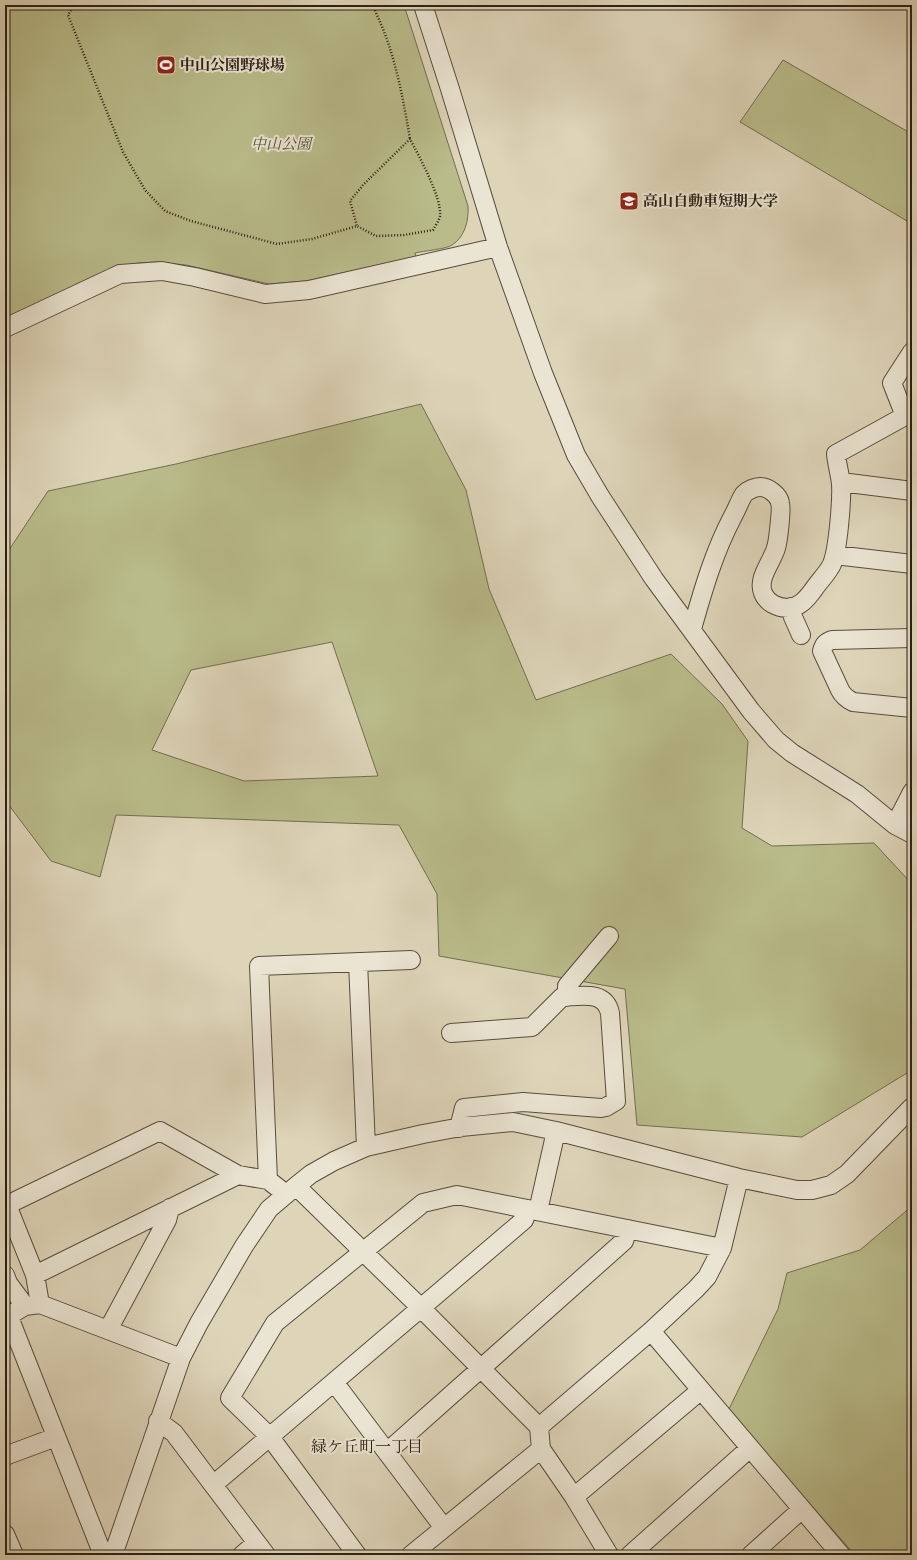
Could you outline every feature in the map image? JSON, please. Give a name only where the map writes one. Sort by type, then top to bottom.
[{"type":"street","points":[[423,5],[498,247],[544,373],[576,454],[616,522],[654,579],[751,711],[776,740],[792,753],[857,794],[895,825],[912,834]]},
{"type":"street","points":[[5,328],[120,274],[162,271],[195,277],[264,294],[309,290],[498,247]]},
{"type":"street","points":[[692,629],[707,578],[721,539],[745,494],[753,488],[762,486],[771,490],[778,497],[781,504],[777,548],[762,579],[763,594],[773,604],[780,607],[796,606],[804,601],[831,566],[835,555],[841,496],[841,482],[836,454],[908,416],[892,383],[912,352]]},
{"type":"street","points":[[841,482],[912,491]]},
{"type":"street","points":[[835,555],[912,564]]},
{"type":"street","points":[[791,607],[800,635]]},
{"type":"street","points":[[912,638],[832,640],[826,642],[822,651],[843,696],[847,699],[853,702],[912,708]]},
{"type":"street","points":[[895,825],[912,792]]},
{"type":"street","points":[[567,997],[567,986],[609,936]]},
{"type":"street","points":[[268,1180],[258,966],[411,960]]},
{"type":"street","points":[[358,962],[366,1147]]},
{"type":"street","points":[[451,1033],[532,1027],[562,997],[592,996],[605,1001],[608,1005],[610,1013],[616,1100],[606,1107],[601,1108],[523,1102],[464,1108],[459,1128]]},
{"type":"street","points":[[113,1555],[181,1358],[199,1323],[257,1225],[269,1209],[311,1174],[334,1161],[366,1147],[459,1128],[513,1122],[556,1131],[739,1178],[797,1190],[812,1190],[831,1184],[847,1174],[912,1107]]},
{"type":"street","points":[[33,1305],[34,1275],[7,1205],[160,1131],[238,1175],[268,1180],[291,1190],[362,1251],[539,1427],[541,1449],[574,1497],[609,1555]]},
{"type":"street","points":[[213,1485],[524,1220],[533,1210],[556,1131]]},
{"type":"street","points":[[34,1275],[238,1175]]},
{"type":"street","points":[[539,1427],[651,1331],[707,1277],[722,1248],[739,1178]]},
{"type":"street","points":[[357,1555],[270,1437],[230,1398],[275,1323],[423,1203],[457,1195],[722,1248]]},
{"type":"street","points":[[108,1330],[167,1220],[170,1208]]},
{"type":"street","points":[[387,1452],[624,1241],[628,1229]]},
{"type":"street","points":[[5,1275],[8,1283],[33,1305],[108,1330],[181,1358]]},
{"type":"street","points":[[33,1305],[7,1318],[103,1555]]},
{"type":"street","points":[[651,1331],[841,1555]]},
{"type":"street","points":[[334,1382],[444,1528]]},
{"type":"street","points":[[574,1497],[701,1390]]},
{"type":"street","points":[[158,1421],[174,1433],[261,1549],[242,1555]]},
{"type":"street","points":[[5,1456],[56,1437]]},
{"type":"street","points":[[630,1555],[750,1448]]},
{"type":"street","points":[[411,1555],[541,1449]]},
{"type":"street","points":[[750,1555],[802,1509]]},
{"type":"street","points":[[5,1534],[14,1555]]},
{"type":"path","points":[[74,5],[68,15],[123,152],[145,190],[165,211],[191,220],[277,244],[312,239],[357,226],[376,236],[404,235],[433,230],[440,217],[438,204],[428,173],[410,138],[402,92],[392,55],[383,25],[372,5]]},
{"type":"path","points":[[357,226],[350,201],[363,185],[410,138]]},
{"type":"green space","name":"中山公園","points":[[5,5],[404,5],[468,206],[468,217],[463,233],[452,245],[440,249],[415,253],[416,257],[306,281],[269,284],[186,265],[157,262],[138,263],[113,269],[5,320]]},
{"type":"green space","points":[[783,60],[912,134],[912,224],[740,122]]},
{"type":"green space","points":[[421,404],[466,490],[489,589],[536,700],[671,654],[722,704],[748,741],[742,828],[772,846],[874,843],[912,884],[912,1070],[802,1137],[637,1125],[625,989],[439,956],[437,894],[399,825],[116,815],[100,877],[51,861],[5,800],[5,556],[48,491],[176,464]],"holes":[[[332,642],[378,776],[244,781],[152,750],[191,670]]]},
{"type":"green space","points":[[912,1206],[912,1555],[855,1555],[728,1411],[778,1309],[787,1273],[860,1250]]},
{"type":"place","name":"中山公園野球場","points":[[166,65]]},
{"type":"place","name":"高山自動車短期大学","points":[[629,201]]},
{"type":"district","name":"緑ケ丘町一丁目","points":[[367,1447]]}]
